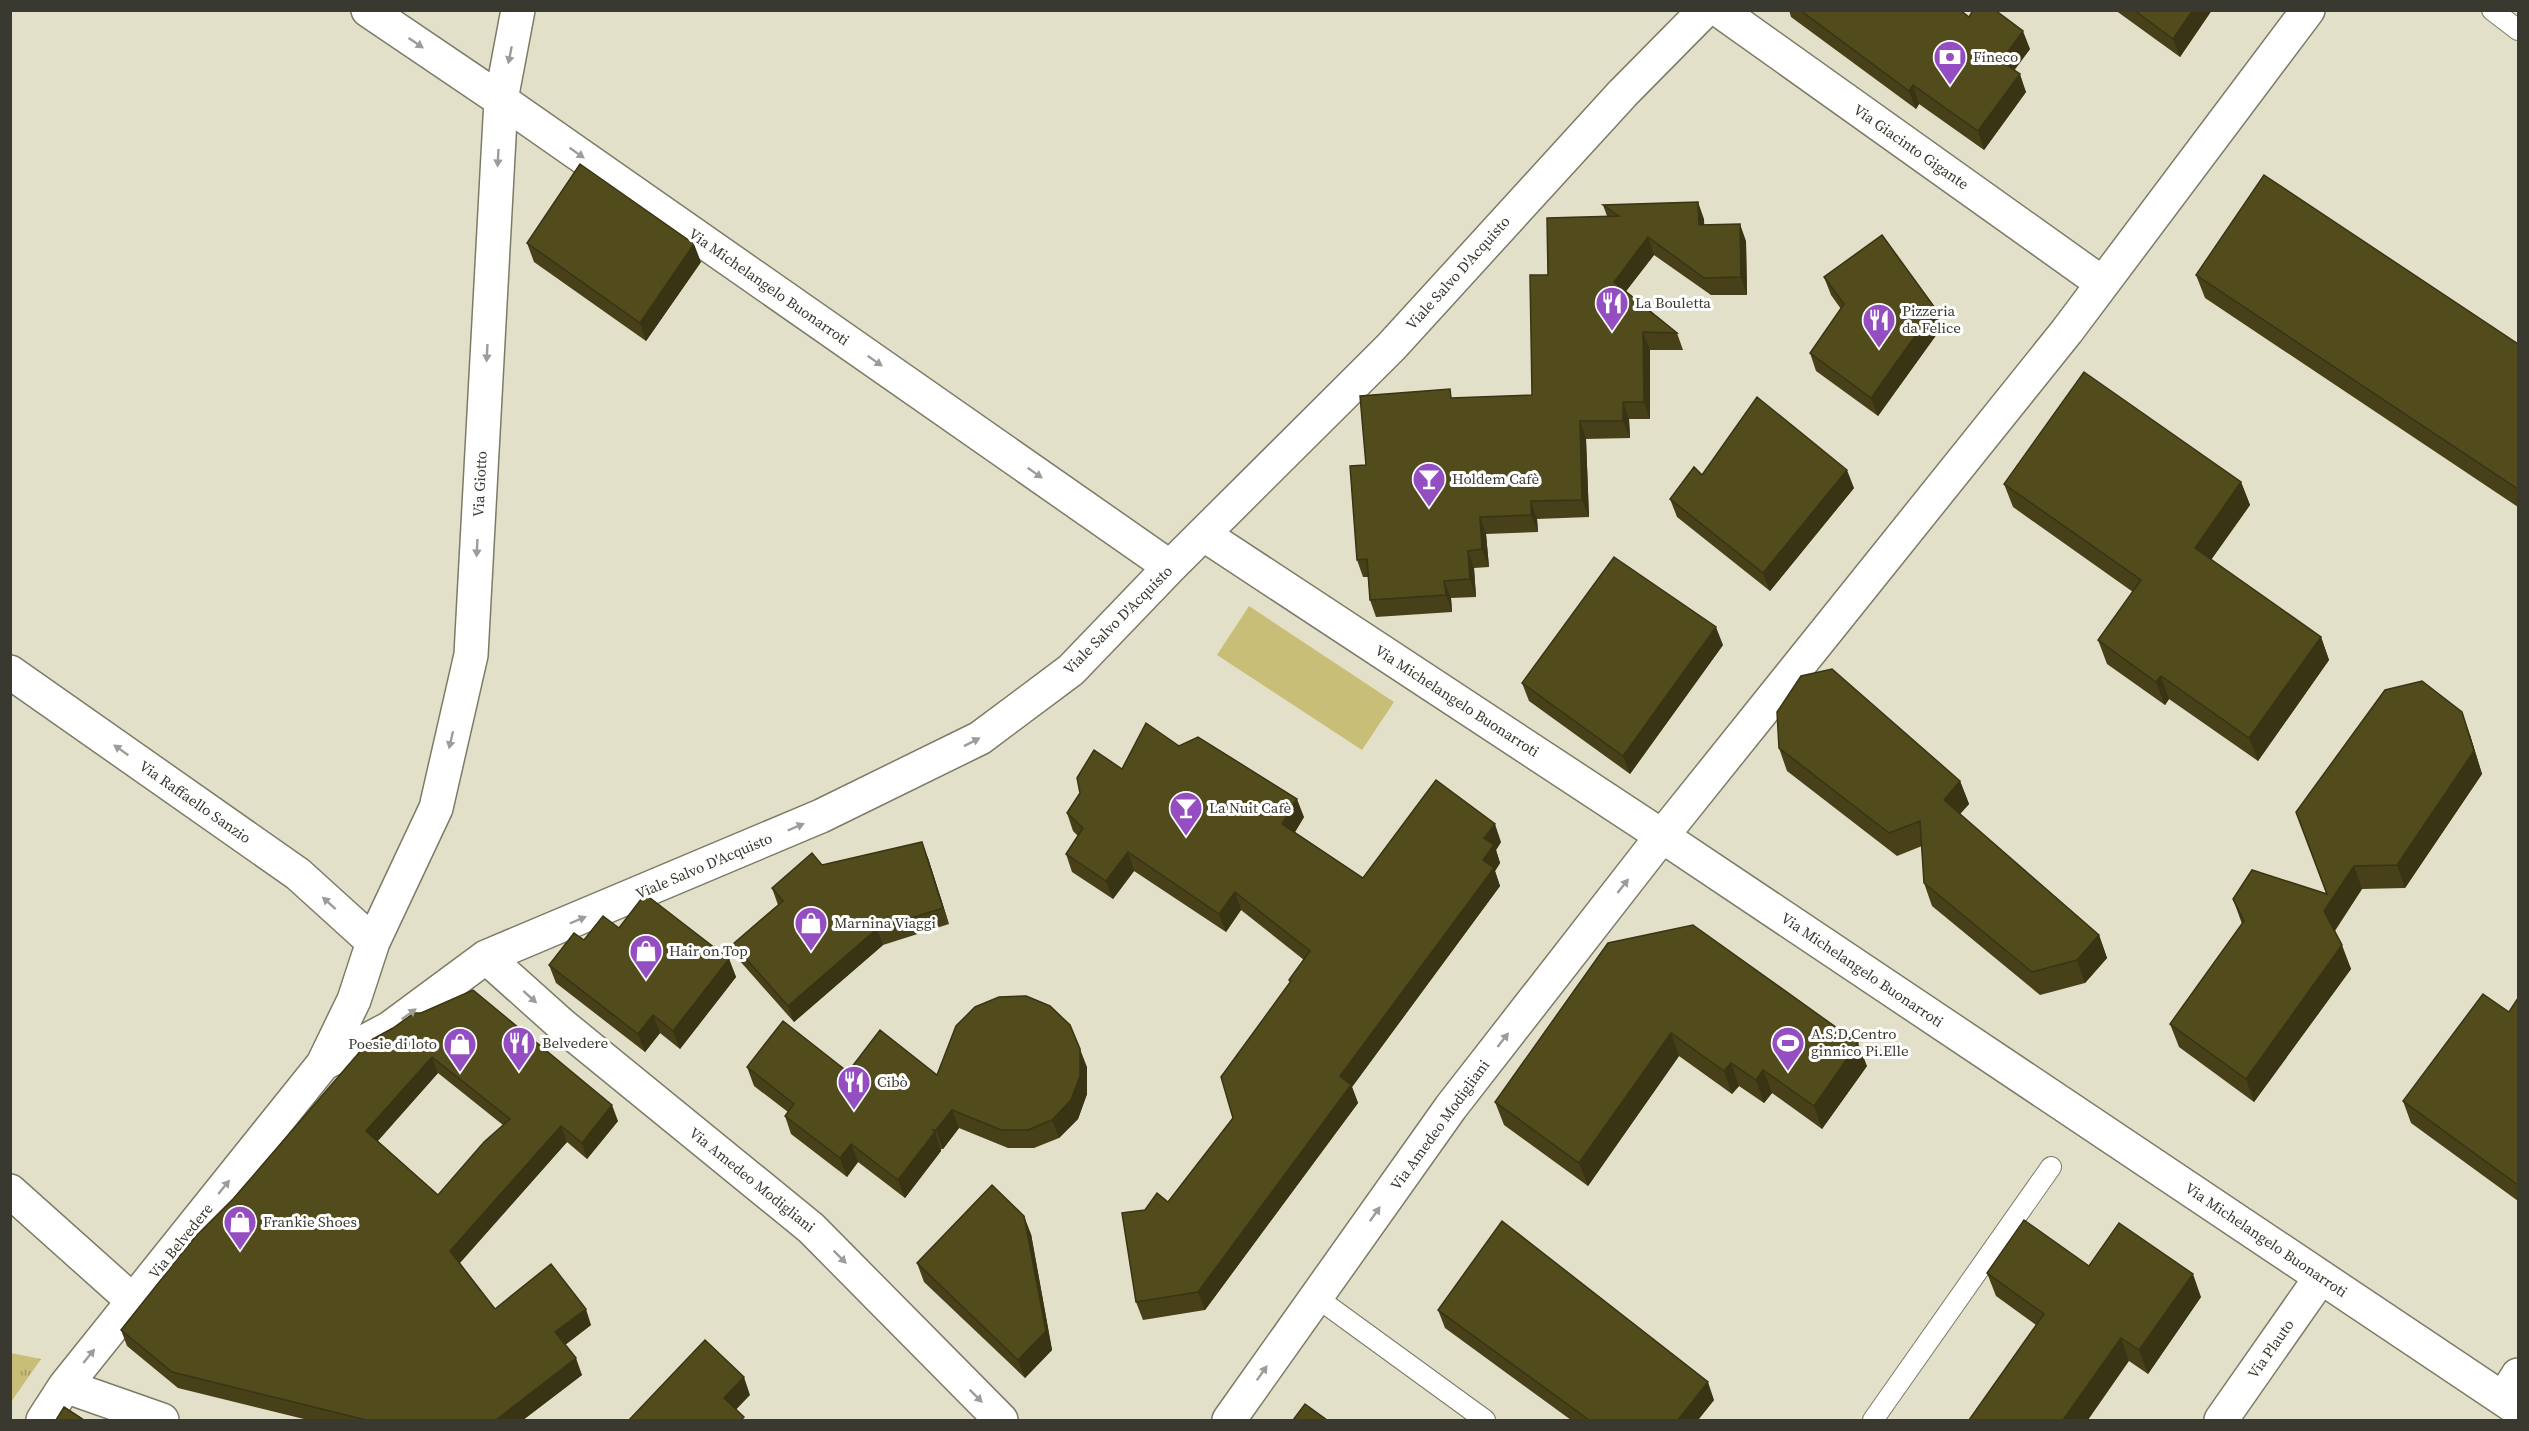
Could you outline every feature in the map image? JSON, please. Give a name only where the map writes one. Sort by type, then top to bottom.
[{"type":"street","name":"Via Michelangelo Buonarroti","points":[[368,10],[501,100],[1170,567]]},
{"type":"street","name":"Via Giotto","points":[[323,1064],[354,1000],[373,942],[436,808],[471,654],[501,100],[518,10]]},
{"type":"street","name":"Viale Salvo D'Acquisto","points":[[323,1064],[390,1028],[486,957],[822,816],[980,738],[1071,670],[1170,567],[1391,347],[1623,93],[1705,10]]},
{"type":"street","name":"Via Giacinto Gigante","points":[[1719,10],[2102,283]]},
{"type":"street","name":"Via Amedeo Modigliani","points":[[1228,1420],[1451,1107],[1662,836],[2102,283],[2308,10]]},
{"type":"street","name":"Via Michelangelo Buonarroti","points":[[1203,534],[1662,836],[2321,1277],[2513,1394]]},
{"type":"street","name":"Via Raffaello Sanzio","points":[[10,672],[298,874],[373,942]]},
{"type":"street","name":"Via Amedeo Modigliani","points":[[486,957],[562,1025],[811,1228],[1001,1420]]},
{"type":"street","name":"Via Belvedere","points":[[43,1420],[65,1386],[323,1064]]},
{"type":"street","points":[[10,1191],[133,1301]]},
{"type":"street","name":"Via Plauto","points":[[2221,1420],[2321,1277]]},
{"type":"street","points":[[65,1386],[162,1420]]},
{"type":"lane","points":[[2492,10],[2518,30]]},
{"type":"lane","points":[[1873,1420],[2051,1167]]},
{"type":"lane","points":[[1317,1297],[1485,1420]]},
{"type":"green space","points":[[1249,606],[1394,702],[1362,750],[1217,655]]},
{"type":"green space","points":[[10,1353],[41,1359],[11,1402]]},
{"type":"building","name":"Fineco","points":[[1800,10],[1960,10],[1969,17],[1973,10],[1995,10],[2023,31],[2001,61],[2020,74],[1978,131],[1913,85],[1909,91]]},
{"type":"building","points":[[2134,10],[2193,10],[2173,39]]},
{"type":"building","points":[[580,164],[694,244],[640,323],[527,243]]},
{"type":"building","points":[[2264,175],[2518,344],[2518,489],[2196,275]]},
{"type":"building","points":[[1698,202],[1699,225],[1740,224],[1741,277],[1704,278],[1648,237],[1614,282],[1677,333],[1643,332],[1644,402],[1623,402],[1623,421],[1580,421],[1582,500],[1531,501],[1531,515],[1480,517],[1482,549],[1468,551],[1470,579],[1444,581],[1446,595],[1370,600],[1367,559],[1357,560],[1350,466],[1366,465],[1360,396],[1450,389],[1451,398],[1532,395],[1530,275],[1548,275],[1547,218],[1619,216],[1603,205]]},
{"type":"building","name":"Pizzeria da Felice","points":[[1882,235],[1935,308],[1871,398],[1810,353],[1844,304],[1824,277]]},
{"type":"building","points":[[2084,372],[2241,482],[2195,548],[2321,637],[2249,738],[2161,676],[2156,682],[2098,640],[2141,580],[2004,484]]},
{"type":"building","points":[[1757,397],[1847,470],[1763,573],[1670,499],[1694,467],[1702,475]]},
{"type":"building","points":[[1614,557],[1716,627],[1623,756],[1522,683]]},
{"type":"building","points":[[1832,669],[1960,781],[1944,800],[2099,935],[2077,960],[2032,972],[1924,883],[1920,821],[1889,833],[1779,748],[1777,712],[1801,676]]},
{"type":"building","points":[[2422,681],[2462,712],[2474,751],[2397,865],[2354,866],[2324,911],[2342,945],[2246,1079],[2170,1024],[2244,921],[2233,899],[2252,870],[2327,894],[2296,812],[2385,690]]},
{"type":"building","points":[[1146,723],[1179,746],[1198,737],[1297,799],[1282,824],[1363,878],[1436,780],[1495,824],[1484,838],[1494,845],[1483,860],[1494,868],[1340,1076],[1351,1085],[1198,1292],[1136,1302],[1122,1213],[1145,1210],[1157,1193],[1168,1202],[1233,1118],[1221,1077],[1310,951],[1235,892],[1219,914],[1128,852],[1106,881],[1066,854],[1083,828],[1067,813],[1080,793],[1077,778],[1094,750],[1122,769]]},
{"type":"building","points":[[922,842],[943,908],[877,929],[788,1006],[733,944],[783,901],[772,888],[812,853],[822,865]]},
{"type":"building","name":"Hair on Top","points":[[645,894],[729,959],[673,1031],[653,1015],[638,1034],[549,965],[574,933],[584,940],[603,916],[619,928]]},
{"type":"building","name":"A.S.D.Centro ginnico Pi.Elle","points":[[1693,925],[1858,1043],[1814,1106],[1763,1070],[1756,1080],[1731,1063],[1724,1071],[1671,1033],[1579,1163],[1495,1102],[1608,943]]},
{"type":"building","points":[[473,990],[612,1105],[582,1143],[561,1126],[450,1251],[495,1309],[551,1264],[586,1309],[555,1332],[576,1358],[496,1420],[366,1420],[172,1372],[121,1330],[195,1237],[233,1199],[369,1041],[414,1013],[421,1013]],"holes":[[[432,1057],[510,1119],[484,1142],[438,1195],[366,1131]]]},
{"type":"building","points":[[2483,994],[2509,1012],[2518,998],[2518,1185],[2403,1101]]},
{"type":"building","points":[[1026,996],[1050,1006],[1070,1025],[1080,1049],[1080,1076],[1071,1100],[1052,1120],[1028,1130],[1001,1130],[952,1110],[936,1130],[933,1130],[935,1132],[898,1180],[851,1144],[840,1158],[785,1116],[794,1104],[747,1067],[783,1021],[848,1072],[880,1030],[937,1075],[956,1026],[975,1007],[999,997]]},
{"type":"building","points":[[992,1185],[1024,1216],[1046,1331],[1018,1360],[917,1263]]},
{"type":"building","points":[[2024,1220],[2089,1266],[2119,1223],[2193,1274],[2139,1350],[2121,1338],[2063,1420],[1969,1420],[2044,1314],[1987,1273]]},
{"type":"building","points":[[1502,1221],[1708,1382],[1678,1420],[1589,1420],[1438,1310]]},
{"type":"building","points":[[705,1340],[744,1377],[724,1398],[744,1417],[741,1420],[629,1420]]},
{"type":"building","points":[[1305,1404],[1327,1420],[1293,1420]]},
{"type":"building","points":[[64,1407],[84,1420],[56,1420]]},
{"type":"place","name":"Fineco","points":[[1950,86]]},
{"type":"place","name":"La Bouletta","points":[[1612,332]]},
{"type":"place","name":"Pizzeria da Felice","points":[[1879,349]]},
{"type":"place","name":"Holdem Cafè","points":[[1429,508]]},
{"type":"place","name":"La Nuit Cafè","points":[[1186,837]]},
{"type":"place","name":"Marnina Viaggi","points":[[811,952]]},
{"type":"place","name":"Hair on Top","points":[[646,980]]},
{"type":"place","name":"Belvedere","points":[[519,1072]]},
{"type":"place","name":"A.S.D.Centro ginnico Pi.Elle","points":[[1788,1072]]},
{"type":"place","name":"Poesie di loto","points":[[460,1073]]},
{"type":"place","name":"Cibò","points":[[854,1111]]},
{"type":"place","name":"Frankie Shoes","points":[[240,1251]]}]
